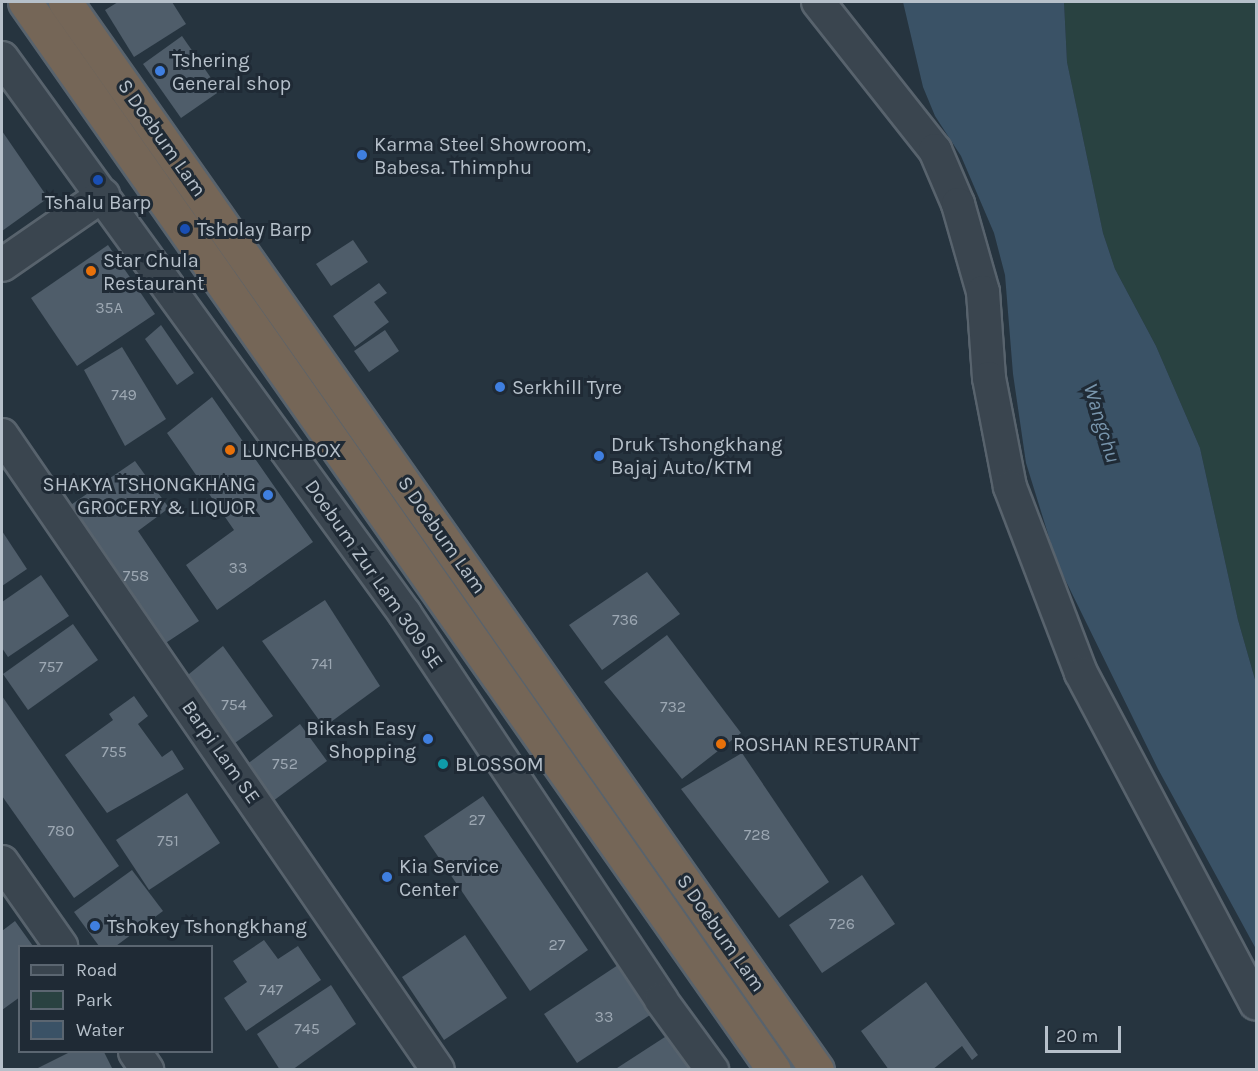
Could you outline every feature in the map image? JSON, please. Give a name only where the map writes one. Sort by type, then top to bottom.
[{"type":"highway","name":"S Doebum Lam","points":[[25,2],[774,1070]]},
{"type":"highway","name":"S Doebum Lam","points":[[65,2],[817,1070]]},
{"type":"street","points":[[818,2],[935,150],[958,204],[983,292],[989,378],[1010,488],[1081,673],[1257,1003]]},
{"type":"street","name":"Doebum Zur Lam 309 SE","points":[[2,58],[405,614],[661,1000],[712,1070]]},
{"type":"street","points":[[2,265],[103,195]]},
{"type":"street","name":"Barpi Lam SE","points":[[2,435],[438,1070]]},
{"type":"street","points":[[2,862],[60,945]]},
{"type":"street","points":[[136,1053],[147,1070]]},
{"type":"green space","points":[[1064,2],[1256,2],[1256,683],[1238,620],[1200,448],[1156,346],[1115,269],[1103,233],[1067,62]]},
{"type":"water","name":"Wangchu","points":[[903,2],[1064,2],[1067,62],[1103,233],[1115,269],[1156,346],[1200,448],[1238,620],[1256,683],[1256,949],[1158,769],[1057,563],[1026,463],[1013,374],[1005,275],[994,233],[961,156],[935,116],[923,87]]},
{"type":"building","points":[[118,2],[172,2],[186,24],[134,57],[105,10]]},
{"type":"building","points":[[182,36],[220,91],[181,118],[143,64]]},
{"type":"building","points":[[2,131],[48,198],[2,231]]},
{"type":"building","points":[[353,240],[368,262],[331,286],[316,264]]},
{"type":"building","points":[[108,245],[155,314],[77,366],[31,298]]},
{"type":"building","points":[[379,283],[387,293],[374,302],[389,322],[355,347],[333,316]]},
{"type":"building","points":[[161,325],[194,373],[177,385],[145,339]]},
{"type":"building","points":[[385,330],[399,351],[369,372],[354,351]]},
{"type":"building","points":[[122,347],[166,419],[125,446],[84,370]]},
{"type":"building","points":[[212,397],[313,542],[217,610],[186,565],[234,530],[167,433]]},
{"type":"building","points":[[135,461],[169,508],[138,531],[199,621],[155,650],[59,513]]},
{"type":"building","points":[[2,531],[27,569],[2,586]]},
{"type":"building","points":[[647,572],[680,614],[602,670],[569,625]]},
{"type":"building","points":[[41,575],[69,616],[8,657],[2,648],[2,602]]},
{"type":"building","points":[[325,600],[380,686],[324,727],[262,641]]},
{"type":"building","points":[[73,624],[98,660],[28,710],[3,674]]},
{"type":"building","points":[[667,635],[741,733],[682,779],[604,682]]},
{"type":"building","points":[[223,646],[273,716],[232,745],[183,679]]},
{"type":"building","points":[[2,696],[119,866],[74,898],[2,796]]},
{"type":"building","points":[[134,696],[148,716],[138,724],[162,757],[172,750],[184,769],[107,813],[65,755],[113,720],[109,714]]},
{"type":"building","points":[[300,724],[327,761],[269,804],[242,768]]},
{"type":"building","points":[[742,753],[829,882],[779,918],[681,789]]},
{"type":"building","points":[[187,793],[220,843],[149,890],[116,840]]},
{"type":"building","points":[[483,796],[588,950],[530,991],[424,836]]},
{"type":"building","points":[[132,870],[163,911],[117,945],[98,945],[74,912]]},
{"type":"building","points":[[862,875],[895,924],[822,973],[789,925]]},
{"type":"building","points":[[15,921],[32,945],[18,945],[18,998],[2,1010],[2,931]]},
{"type":"building","points":[[465,935],[507,998],[444,1040],[402,977]]},
{"type":"building","points":[[264,940],[278,959],[298,946],[321,980],[246,1031],[224,998],[247,982],[233,961]]},
{"type":"building","points":[[618,965],[650,1015],[577,1063],[544,1014]]},
{"type":"building","points":[[926,982],[978,1055],[972,1060],[962,1046],[932,1070],[889,1070],[861,1031]]},
{"type":"building","points":[[331,985],[356,1024],[292,1070],[280,1070],[257,1034]]},
{"type":"building","points":[[668,1035],[691,1070],[614,1070]]},
{"type":"building","points":[[68,1053],[104,1053],[113,1070],[34,1070]]},
{"type":"place","name":"Tshering General shop","points":[[160,71]]},
{"type":"place","name":"Karma Steel Showroom, Babesa. Thimphu","points":[[362,155]]},
{"type":"place","name":"Tshalu Barp","points":[[98,180]]},
{"type":"place","name":"Tsholay Barp","points":[[185,229]]},
{"type":"place","name":"Star Chula Restaurant","points":[[91,271]]},
{"type":"place","name":"Serkhill Tyre","points":[[500,387]]},
{"type":"place","name":"LUNCHBOX","points":[[230,450]]},
{"type":"place","name":"Druk Tshongkhang Bajaj Auto/KTM","points":[[599,456]]},
{"type":"place","name":"SHAKYA TSHONGKHANG GROCERY & LIQUOR","points":[[268,495]]},
{"type":"place","name":"Bikash Easy Shopping","points":[[428,739]]},
{"type":"place","name":"ROSHAN RESTURANT","points":[[721,744]]},
{"type":"place","name":"BLOSSOM","points":[[443,764]]},
{"type":"place","name":"Kia Service Center","points":[[387,877]]},
{"type":"place","name":"Tshokey Tshongkhang","points":[[95,926]]}]
